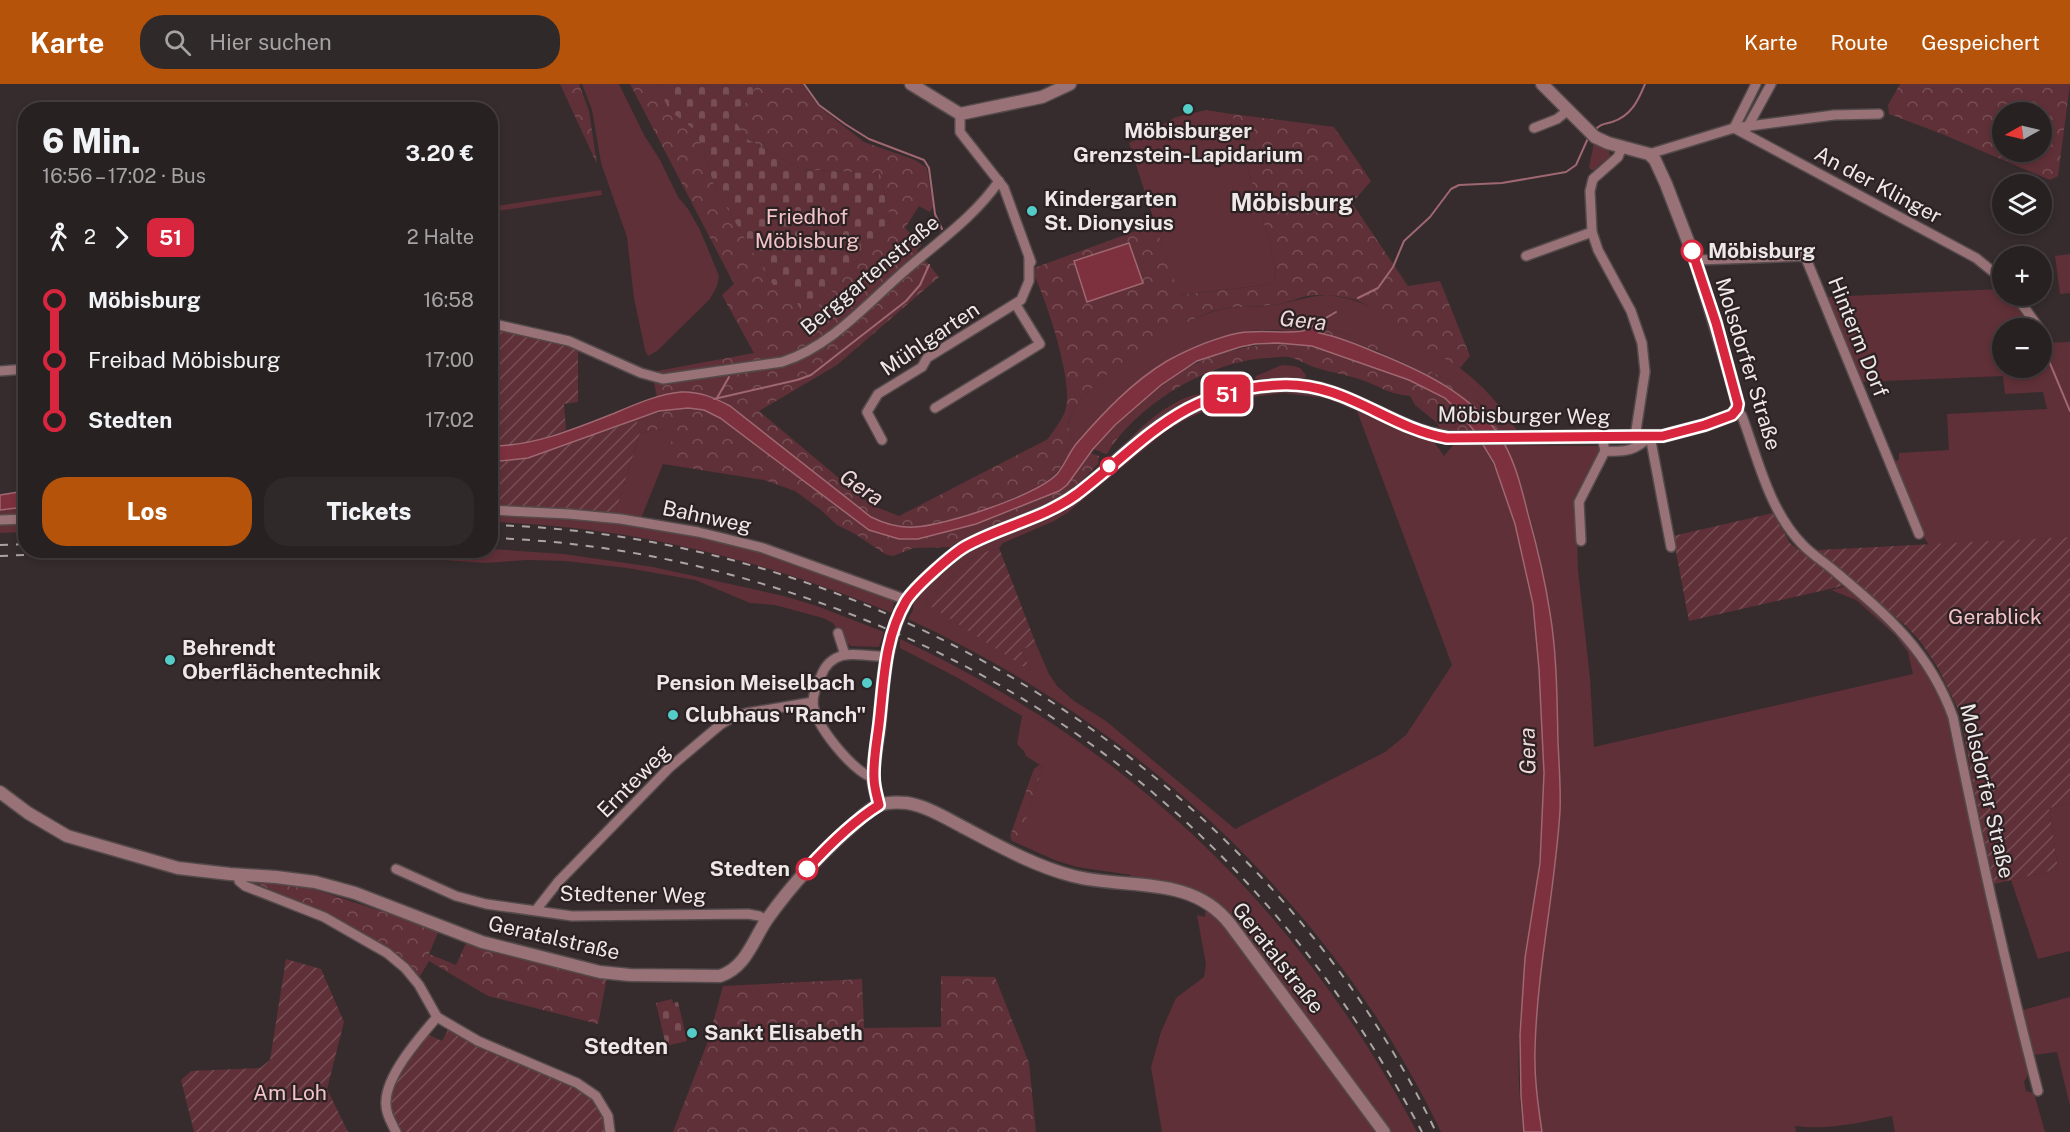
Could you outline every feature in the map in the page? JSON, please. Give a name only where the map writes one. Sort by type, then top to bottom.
[{"type":"street","points":[[911,84],[960,114],[1042,97],[1070,84]]},
{"type":"street","points":[[1542,84],[1590,133],[1608,143],[1648,154],[1734,128],[1834,115],[1879,114]]},
{"type":"street","points":[[1734,128],[1756,84]]},
{"type":"street","points":[[1746,128],[1771,84]]},
{"type":"street","points":[[1534,128],[1557,119],[1567,111]]},
{"type":"street","points":[[935,408],[1040,344],[1016,305],[1022,300],[1027,290],[1031,260],[1007,194],[960,132],[960,114]]},
{"type":"street","name":"An der Klinger","points":[[1734,128],[1976,258],[1992,271]]},
{"type":"street","points":[[1622,147],[1618,157],[1593,179],[1590,185],[1592,232],[1598,250],[1631,311],[1642,344],[1645,372],[1635,437]]},
{"type":"street","name":"Molsdorfer Straße","points":[[1648,154],[1655,160],[1664,178],[1696,262],[1729,371],[1738,404],[1737,409],[1742,416],[1764,481],[1788,525],[1802,544],[1887,616],[1909,639],[1933,673],[1948,704],[1953,717],[1975,824],[2038,1091]]},
{"type":"street","name":"Berggartenstraße","points":[[498,325],[569,341],[641,373],[663,379],[782,362],[820,345],[968,217],[999,181]]},
{"type":"street","points":[[1526,256],[1592,232]]},
{"type":"street","name":"Hinterm Dorf","points":[[1696,262],[1699,260],[1805,256],[1919,534]]},
{"type":"street","name":"Mühlgarten","points":[[882,440],[867,412],[878,394],[922,367],[927,358],[1016,305]]},
{"type":"street","points":[[0,371],[18,370]]},
{"type":"street","name":"Möbisburger Weg","points":[[879,805],[873,778],[886,657],[892,635],[907,600],[955,553],[984,537],[1040,516],[1076,495],[1164,422],[1185,409],[1210,398],[1264,386],[1308,387],[1355,400],[1433,436],[1511,438],[1635,437],[1670,434],[1732,415],[1737,409]]},
{"type":"street","points":[[1605,451],[1626,451],[1640,446],[1650,436]]},
{"type":"street","points":[[1650,436],[1671,547]]},
{"type":"street","points":[[1581,540],[1579,502],[1605,451],[1602,437]]},
{"type":"street","name":"Bahnweg","points":[[498,511],[621,519],[698,532],[763,548],[907,600]]},
{"type":"street","points":[[0,520],[18,519]]},
{"type":"street","points":[[838,633],[845,655]]},
{"type":"street","points":[[873,778],[867,776],[844,756],[818,716],[813,702],[823,669],[831,661],[845,655],[886,657]]},
{"type":"street","name":"Ernteweg","points":[[536,910],[558,882],[669,768],[720,725],[733,717],[747,713],[813,702]]},
{"type":"street","name":"Geratalstraße","points":[[0,792],[42,823],[67,836],[178,868],[238,875],[276,876],[315,882],[355,893],[482,942],[600,972],[630,975],[720,976],[729,973],[737,968],[748,954],[766,920],[794,884],[818,857],[866,813],[879,805],[894,802],[921,806],[1020,856],[1062,874],[1082,879],[1179,890],[1208,903],[1230,924],[1384,1132]]},
{"type":"street","name":"Stedtener Weg","points":[[396,869],[456,896],[486,904],[572,916],[748,914],[766,920]]},
{"type":"street","points":[[238,875],[239,881],[245,886],[324,917],[387,953],[405,968],[419,985],[437,1017],[461,1033],[577,1083],[596,1095],[608,1116],[610,1132]]},
{"type":"street","points":[[396,1132],[388,1115],[385,1100],[403,1059],[437,1017]]},
{"type":"green space","points":[[560,84],[579,84],[589,111],[597,164]]},
{"type":"green space","points":[[582,84],[619,84],[678,197],[700,230],[719,276],[710,299],[657,351],[648,356],[634,298],[627,237],[601,163],[592,110]]},
{"type":"green space","points":[[630,84],[657,84],[670,110],[696,131],[716,190],[773,285],[783,285],[789,290],[806,317],[833,290],[890,219],[880,174],[800,169],[747,139],[730,113],[756,96],[753,91],[756,84],[802,84],[818,106],[864,142],[915,160],[927,168],[933,206],[930,212],[919,206],[905,228],[922,245],[917,250],[939,277],[837,365],[759,411],[871,505],[899,516],[1048,439],[1061,420],[1066,407],[1067,394],[1062,358],[1050,317],[1031,269],[1155,224],[1179,295],[1274,284],[1276,265],[1232,114],[1334,127],[1371,181],[1352,203],[1408,286],[1440,281],[1470,356],[1460,368],[1404,336],[1365,304],[1343,297],[1312,295],[1285,303],[1213,311],[1154,341],[1110,372],[1091,389],[1077,405],[1069,420],[1072,442],[1077,443],[1048,481],[1033,490],[985,510],[952,521],[919,527],[893,526],[870,516],[856,506],[725,402],[693,393],[657,398],[652,372],[754,353],[722,295],[734,284]]},
{"type":"green space","name":"Friedhof Möbisburg","points":[[657,84],[756,84],[753,91],[756,96],[730,113],[747,139],[800,169],[880,174],[890,219],[833,290],[806,318],[789,290],[783,285],[773,285],[716,190],[696,131],[669,110]]},
{"type":"green space","points":[[1900,84],[2070,84],[2058,176],[2052,179],[2052,174],[2036,174],[2008,162],[2052,162],[2052,102],[1992,102],[1992,155],[1889,114],[1888,105]]},
{"type":"green space","points":[[1206,110],[1232,114],[1276,265],[1274,284],[1178,295],[1129,143],[1176,117]]},
{"type":"green space","points":[[1594,143],[1609,151],[1610,156],[1591,170],[1589,167]]},
{"type":"green space","points":[[601,190],[602,195],[498,211],[498,206]]},
{"type":"green space","points":[[2070,254],[2070,293],[2060,294],[2055,256]]},
{"type":"green space","points":[[1992,289],[1992,306],[2020,306],[2030,318],[1992,318],[1992,376],[1861,382],[1826,297]]},
{"type":"green space","points":[[1328,295],[1350,299],[1370,307],[1403,335],[1436,352],[1460,368],[1492,397],[1518,432],[1507,432],[1483,406],[1457,384],[1348,334],[1314,325],[1295,331],[1261,330],[1220,337],[1177,355],[1136,383],[1077,443],[1073,443],[1068,424],[1076,406],[1109,373],[1155,340],[1198,317],[1215,311],[1274,305]]},
{"type":"green space","points":[[1314,325],[1368,342],[1457,384],[1507,432],[1496,431],[1465,399],[1430,376],[1372,349],[1319,333]]},
{"type":"green space","points":[[498,329],[578,349],[578,402],[564,404],[566,430],[539,440],[498,445]]},
{"type":"green space","points":[[2070,342],[2070,537],[1929,545],[1923,536],[1895,466],[1899,453],[1949,450],[1947,414],[2047,409],[2043,392],[2005,394],[2003,378],[2052,378],[2052,343]]},
{"type":"green space","points":[[1278,343],[1312,346],[1410,380],[1445,398],[1476,433],[1448,433],[1441,430],[1436,422],[1415,405],[1410,396],[1392,393],[1361,380],[1283,357],[1244,361],[1198,377],[1176,389],[1136,418],[1107,454],[1093,449],[1134,408],[1174,376],[1220,354],[1247,347]]},
{"type":"green space","points":[[1282,365],[1300,368],[1306,375],[1305,378],[1255,379],[1256,376]]},
{"type":"green space","points":[[1282,388],[1328,395],[1432,439],[1444,456],[1453,445],[1482,445],[1501,481],[1514,520],[1533,604],[1539,658],[1543,750],[1541,847],[1520,1032],[1520,1099],[1524,1132],[1441,1132],[1396,1049],[1344,971],[1285,897],[1219,829],[1148,767],[1072,711],[992,662],[908,619],[913,610],[913,603],[930,582],[969,549],[1020,528],[1187,412],[1237,395]],"holes":[[[1283,393],[1325,398],[1357,411],[1452,665],[1406,735],[1385,752],[1235,829],[1106,721],[1074,701],[1057,686],[1036,644],[1021,650],[1031,670],[924,602],[977,554],[999,548],[1003,543],[1067,513],[1165,432],[1193,416],[1221,405],[1267,395]]]},
{"type":"green space","points":[[1200,394],[1199,398],[1124,447],[1147,422],[1169,406]]},
{"type":"green space","points":[[675,408],[704,410],[720,418],[868,530],[899,539],[976,524],[1047,497],[1067,485],[1090,453],[1099,456],[1098,464],[1072,490],[1042,508],[982,532],[953,547],[914,548],[893,556],[885,554],[837,525],[795,491],[764,480],[663,464],[675,432],[660,429],[640,433],[636,419]]},
{"type":"green space","points":[[636,419],[640,433],[613,520],[498,512],[498,462],[508,461],[615,428]]},
{"type":"green space","points":[[660,429],[676,432],[639,523],[762,549],[895,597],[892,613],[795,577],[696,549],[594,530],[498,522],[498,513],[613,520],[640,433]]},
{"type":"green space","points":[[1505,445],[1602,446],[1576,495],[1578,570],[1590,678],[1594,747],[1913,674],[1908,652],[1895,635],[1856,600],[1831,590],[1848,586],[1899,633],[1929,675],[1949,719],[1970,825],[2029,1073],[2024,1082],[2026,1091],[2034,1093],[2045,1132],[1895,1132],[1892,1116],[1832,1126],[1795,1126],[1796,1132],[1542,1132],[1535,1051],[1538,1000],[1559,819],[1556,662],[1538,546],[1523,493]]},
{"type":"green space","points":[[18,508],[18,532],[0,533],[0,510]]},
{"type":"green space","name":"Gerablick","points":[[1773,513],[1790,543],[1800,551],[2070,537],[2070,803],[2049,808],[2058,869],[1994,884],[1960,713],[1938,668],[1920,641],[1856,583],[1689,621],[1673,536]]},
{"type":"green space","points":[[999,548],[1036,644],[1021,650],[1032,672],[924,602],[977,554]]},
{"type":"green space","points":[[498,549],[564,554],[653,567],[784,596],[884,632],[879,647],[851,646],[845,642],[833,623],[823,618],[775,605],[750,603],[695,580],[627,568],[565,561],[528,560],[484,563],[419,558],[498,558]]},
{"type":"green space","points":[[900,639],[983,682],[1061,730],[1133,783],[1200,842],[1262,906],[1318,976],[1370,1051],[1417,1132],[1391,1132],[1236,921],[1213,900],[1201,892],[1176,883],[1131,878],[1131,875],[1077,867],[1057,861],[1012,841],[1017,841],[1043,767],[1026,756],[1017,744],[1022,716],[958,678],[900,648]]},
{"type":"green space","points":[[1039,765],[1043,767],[1022,835],[1017,841],[1012,841],[1010,836],[1032,774]]},
{"type":"green space","points":[[2070,803],[2070,951],[2038,959],[2011,880],[2058,869],[2049,808]]},
{"type":"green space","points":[[249,878],[304,886],[439,930],[429,954],[456,965],[467,941],[607,977],[598,1024],[488,996],[429,961],[419,978],[402,961],[363,933],[342,921],[253,882]]},
{"type":"green space","points":[[1206,906],[1218,917],[1379,1132],[1162,1132],[1151,1067],[1161,1032],[1176,998],[1204,977],[1206,964],[1197,915],[1205,917]]},
{"type":"green space","name":"Am Loh","points":[[286,959],[321,969],[344,1022],[327,1089],[348,1132],[194,1132],[181,1080],[191,1071],[260,1068],[270,1060]]},
{"type":"green space","points":[[941,976],[995,977],[1029,1063],[1036,1132],[673,1132],[708,1041],[723,986],[862,979],[864,1028],[941,1027]]},
{"type":"green space","points":[[2070,997],[2070,1106],[2057,1052],[2033,1055],[2023,1010]]},
{"type":"green space","points":[[672,999],[673,1003],[678,1002],[687,1041],[666,1046],[656,1003]]},
{"type":"green space","points":[[448,1030],[585,1093],[600,1110],[606,1132],[399,1132],[389,1105],[397,1077],[427,1034],[442,1041]]},
{"type":"shaded area","points":[[1129,243],[1143,283],[1087,302],[1074,261]]},
{"type":"shaded area","points":[[1314,325],[1319,333],[1350,342],[1396,361],[1429,376],[1459,395],[1473,406],[1497,432],[1508,451],[1520,482],[1540,563],[1552,629],[1560,785],[1558,841],[1536,1019],[1535,1070],[1542,1132],[1524,1132],[1521,1096],[1520,1035],[1525,958],[1540,863],[1544,773],[1533,604],[1515,524],[1494,463],[1476,433],[1445,398],[1409,380],[1312,346],[1278,343],[1240,347],[1197,361],[1161,385],[1115,425],[1093,449],[1067,485],[1059,491],[976,524],[918,539],[899,539],[869,530],[720,418],[704,410],[688,408],[659,411],[528,458],[498,461],[498,446],[539,440],[656,397],[681,392],[694,393],[730,406],[871,517],[897,526],[928,525],[990,508],[1031,491],[1046,482],[1057,474],[1077,443],[1097,420],[1142,378],[1167,361],[1193,348],[1230,335],[1255,331],[1287,332],[1307,329]]},
{"type":"shaded area","points":[[18,492],[18,508],[0,510],[0,495]]},
{"type":"waterway","points":[[804,84],[819,105],[845,124],[869,139],[924,160],[929,168],[935,214],[942,229]]},
{"type":"waterway","points":[[1595,130],[1629,112],[1645,84]]},
{"type":"waterway","points":[[1358,298],[1378,288],[1393,267],[1404,241],[1430,217],[1451,189],[1459,185],[1502,183],[1566,172],[1576,165],[1589,136]]},
{"type":"waterway","points":[[714,399],[811,375],[906,301],[920,285],[929,265]]},
{"type":"waterway","name":"Gera","points":[[1315,328],[1319,322],[1336,312]]},
{"type":"waterway","points":[[2052,368],[2070,411]]},
{"type":"waterway","points":[[717,398],[729,377]]},
{"type":"railway","points":[[498,526],[637,539],[780,574],[917,628],[1047,699],[1165,786],[1271,888],[1362,1004],[1436,1132]]},
{"type":"railway","points":[[498,538],[563,543],[635,553],[706,568],[776,588],[881,627],[979,674],[1070,730],[1154,794],[1232,867],[1302,947],[1365,1036],[1422,1132]]},
{"type":"railway","points":[[0,545],[18,544]]},
{"type":"railway","points":[[0,556],[18,555]]},
{"type":"bus line","name":"51","points":[[807,869],[838,837],[879,805],[873,778],[886,657],[892,635],[907,600],[955,553],[984,537],[1040,516],[1076,495],[1146,435],[1185,409],[1210,398],[1264,386],[1300,386],[1329,391],[1355,400],[1416,430],[1447,438],[1663,436],[1732,415],[1738,404],[1716,323],[1692,251]]},
{"type":"place","name":"Möbisburger Grenzstein-Lapidarium","points":[[1188,109]]},
{"type":"place","name":"Kindergarten St. Dionysius","points":[[1032,211]]},
{"type":"place","name":"Möbisburg","points":[[1692,251]]},
{"type":"place","name":"Behrendt Oberflächentechnik","points":[[170,660]]},
{"type":"place","name":"Pension Meiselbach","points":[[867,683]]},
{"type":"place","name":"Clubhaus \"Ranch\"","points":[[673,715]]},
{"type":"place","name":"Stedten","points":[[807,869]]},
{"type":"place","name":"Sankt Elisabeth","points":[[692,1033]]},
{"type":"district","name":"Möbisburg","points":[[1292,203]]},
{"type":"district","name":"Stedten","points":[[626,1046]]}]
